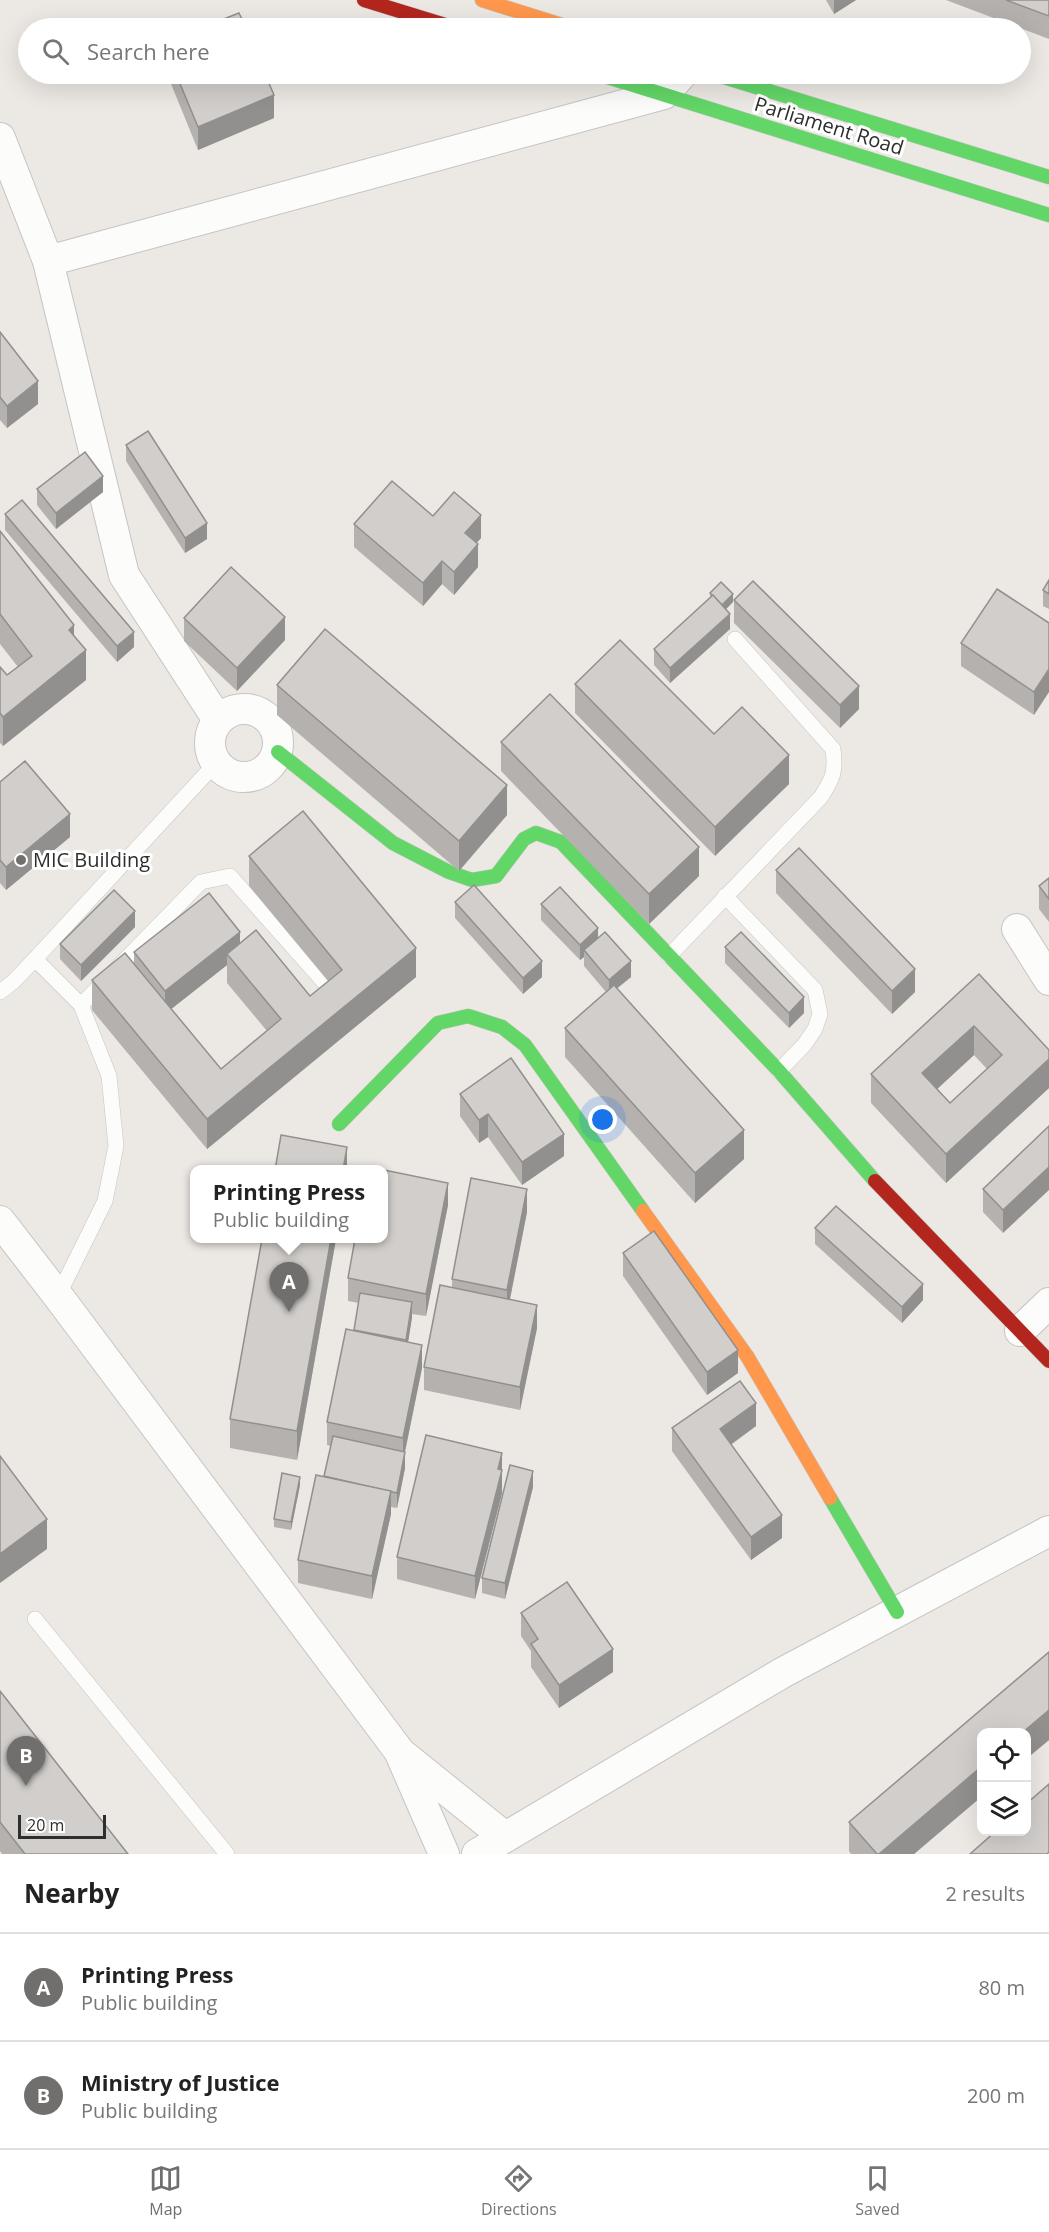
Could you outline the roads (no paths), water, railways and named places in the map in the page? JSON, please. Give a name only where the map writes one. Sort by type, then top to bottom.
[{"type":"street","points":[[364,0],[422,18]]},
{"type":"street","points":[[482,0],[540,18]]},
{"type":"street","points":[[48,261],[673,84]]},
{"type":"street","name":"Parliament Road","points":[[673,84],[1049,215]]},
{"type":"street","name":"Parliament Road","points":[[747,84],[1049,177]]},
{"type":"street","points":[[0,138],[48,261],[124,575],[218,720]]},
{"type":"street","points":[[245,708],[260,712],[272,722],[278,736],[278,752],[270,766],[258,775],[243,777],[228,773],[216,763],[210,749],[210,734],[218,720],[230,711],[245,708]]},
{"type":"street","points":[[278,752],[393,843],[449,872],[472,880],[496,876],[524,839],[537,834],[561,842],[779,1071],[863,1168],[1049,1361]]},
{"type":"street","points":[[1017,929],[1049,980]]},
{"type":"street","points":[[339,1125],[438,1023],[468,1016],[502,1027],[525,1045],[747,1356],[897,1612]]},
{"type":"street","points":[[0,1221],[399,1751],[444,1854]]},
{"type":"street","points":[[1020,1331],[1049,1303]]},
{"type":"street","points":[[477,1854],[783,1673],[1049,1531]]},
{"type":"street","points":[[399,1751],[505,1837]]},
{"type":"lane","points":[[669,956],[821,797],[832,780],[835,767],[833,749],[735,639]]},
{"type":"lane","points":[[0,992],[35,959],[216,763]]},
{"type":"lane","points":[[81,1005],[201,882],[230,876],[331,990]]},
{"type":"lane","points":[[725,896],[815,990],[820,1014],[814,1029],[804,1045],[779,1071]]},
{"type":"lane","points":[[35,959],[81,1005],[109,1076],[116,1146],[105,1201],[58,1296]]},
{"type":"lane","points":[[35,1619],[227,1854]]},
{"type":"place","name":"MIC Building","points":[[21,860]]},
{"type":"place","name":"Printing Press","points":[[289,1312]]},
{"type":"place","name":"Ministry of Justice","points":[[26,1786]]}]
